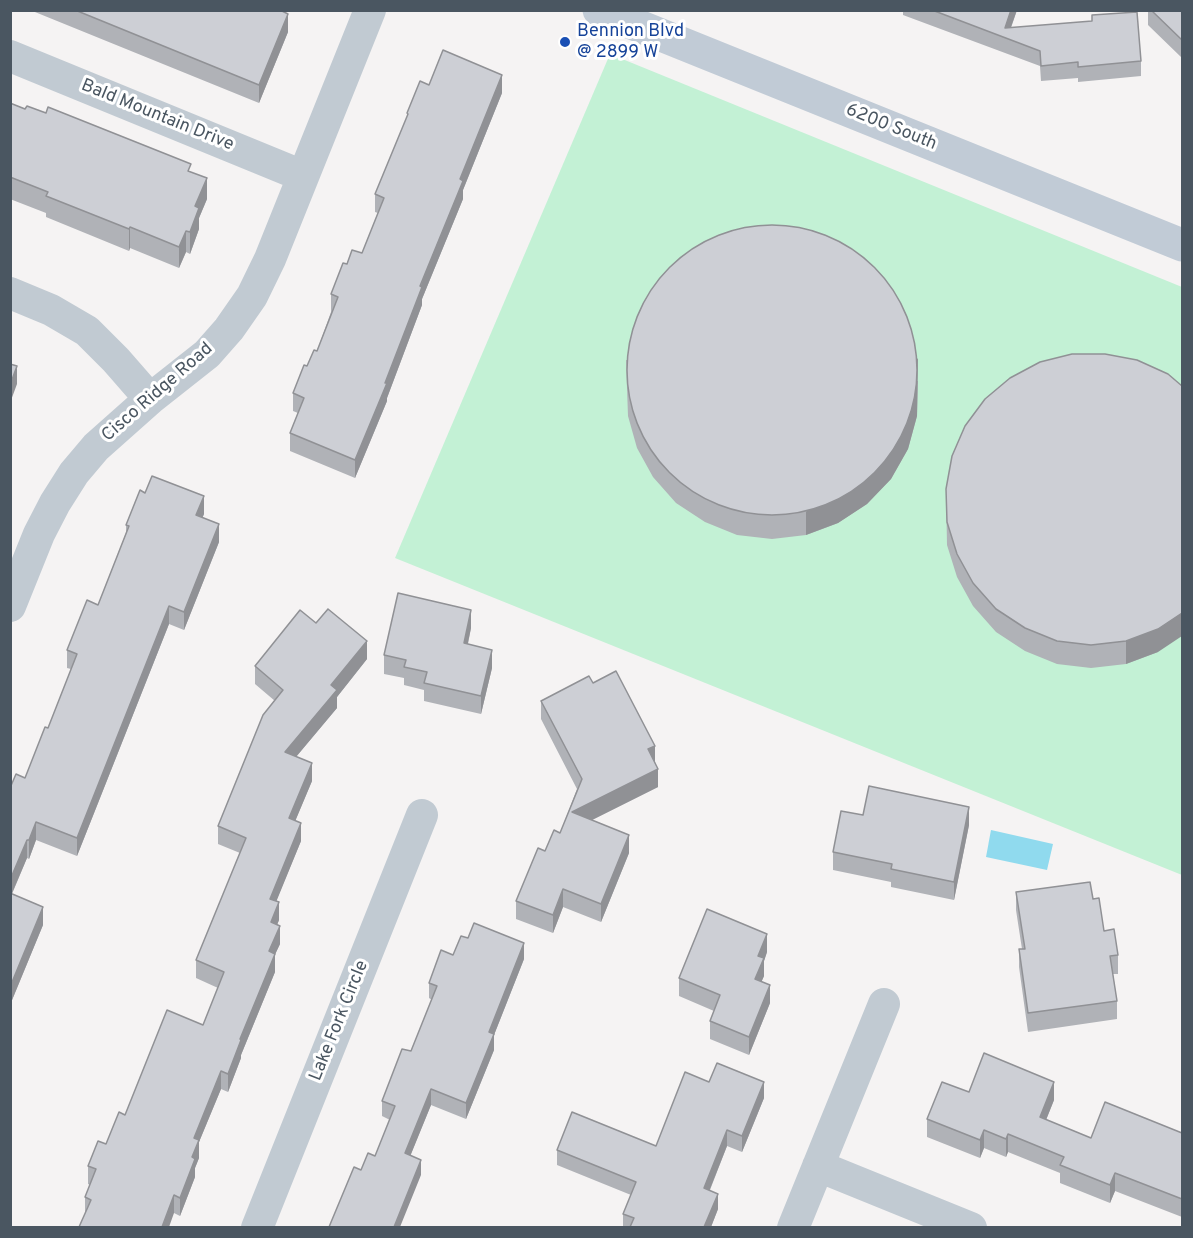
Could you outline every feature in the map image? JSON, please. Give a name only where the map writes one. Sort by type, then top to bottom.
[{"type":"main road","name":"6200 South","points":[[599,10],[1182,245]]},
{"type":"street","name":"Cisco Ridge Road","points":[[10,606],[39,534],[74,473],[96,447],[150,399],[207,354],[229,329],[252,296],[270,259],[370,10]]},
{"type":"street","name":"Bald Mountain Drive","points":[[10,56],[303,176]]},
{"type":"street","points":[[10,293],[51,310],[87,331],[150,399]]},
{"type":"street","name":"Lake Fork Circle","points":[[257,1227],[422,815]]},
{"type":"street","points":[[793,1227],[884,1004]]},
{"type":"street","points":[[818,1166],[971,1227]]},
{"type":"green space","points":[[610,54],[1182,287],[1182,875],[395,558]]},
{"type":"water","points":[[991,830],[1053,844],[1047,870],[986,857]]},
{"type":"building","points":[[75,10],[280,10],[288,14],[259,85]]},
{"type":"building","points":[[932,10],[1011,10],[1005,28],[1092,21],[1092,15],[1137,12],[1141,61],[1078,67],[1078,62],[1041,66],[1040,51]]},
{"type":"building","points":[[1151,10],[1182,10],[1182,40]]},
{"type":"building","points":[[443,50],[502,75],[460,179],[463,181],[420,286],[422,287],[385,383],[387,383],[355,460],[290,433],[304,398],[293,393],[304,365],[307,366],[314,350],[317,351],[338,297],[331,294],[343,263],[347,264],[352,250],[362,253],[384,198],[375,194],[420,81],[429,85]]},
{"type":"building","points":[[10,103],[46,113],[48,107],[191,164],[188,171],[207,178],[195,206],[199,208],[190,232],[186,231],[179,247],[46,196],[48,192],[10,177]]},
{"type":"building","points":[[786,225],[814,231],[841,242],[875,267],[893,289],[906,314],[915,342],[917,370],[915,398],[906,426],[893,451],[875,473],[853,491],[828,504],[800,513],[758,515],[730,509],[703,498],[669,473],[651,451],[638,426],[629,398],[627,356],[633,328],[644,301],[669,267],[691,249],[716,236],[744,227]]},
{"type":"building","points":[[1072,354],[1105,354],[1137,360],[1168,374],[1182,386],[1182,613],[1158,629],[1126,641],[1091,645],[1057,641],[1025,628],[996,609],[973,583],[957,554],[947,522],[946,489],[952,456],[965,426],[985,399],[1010,378],[1040,362]]},
{"type":"building","points":[[10,364],[17,366],[10,385]]},
{"type":"building","points":[[152,476],[204,496],[196,515],[219,524],[184,612],[169,606],[77,838],[36,822],[10,880],[10,788],[16,774],[25,778],[45,727],[48,728],[77,654],[67,650],[87,600],[98,605],[129,526],[126,525],[140,490],[145,493]]},
{"type":"building","points":[[398,593],[471,610],[464,643],[492,650],[481,696],[424,683],[427,672],[404,667],[406,660],[384,655]]},
{"type":"building","points":[[328,609],[367,641],[331,685],[337,690],[285,752],[312,763],[289,818],[301,823],[270,899],[279,902],[271,922],[280,926],[269,951],[275,954],[228,1074],[221,1071],[194,1138],[199,1140],[192,1157],[195,1159],[180,1198],[174,1195],[162,1227],[79,1227],[91,1200],[85,1197],[96,1169],[88,1166],[98,1141],[106,1144],[119,1112],[125,1115],[167,1010],[203,1025],[224,972],[196,960],[246,838],[218,826],[263,715],[283,690],[255,666],[300,610],[316,623]]},
{"type":"building","points":[[616,671],[655,746],[648,749],[658,769],[572,812],[629,835],[601,904],[563,889],[553,915],[516,901],[538,848],[545,851],[554,830],[560,833],[582,779],[541,701],[589,676],[593,683]]},
{"type":"building","points":[[869,786],[969,807],[954,882],[891,869],[892,864],[833,852],[841,811],[863,815]]},
{"type":"building","points":[[1090,882],[1093,899],[1099,898],[1104,931],[1114,929],[1118,955],[1110,956],[1117,1001],[1028,1013],[1019,949],[1025,949],[1016,892]]},
{"type":"building","points":[[10,893],[43,907],[10,987]]},
{"type":"building","points":[[707,909],[767,934],[758,956],[764,958],[755,979],[770,985],[749,1037],[710,1021],[720,995],[679,978]]},
{"type":"building","points":[[474,923],[524,943],[489,1032],[494,1034],[466,1103],[431,1089],[405,1153],[421,1160],[394,1227],[329,1227],[354,1167],[361,1170],[368,1153],[375,1156],[395,1106],[382,1101],[402,1049],[411,1051],[437,986],[429,983],[441,950],[453,955],[461,936],[468,938]]},
{"type":"building","points":[[984,1053],[1054,1082],[1040,1117],[1091,1138],[1105,1102],[1182,1133],[1182,1199],[1115,1173],[1110,1185],[1060,1165],[1064,1157],[1008,1134],[1006,1139],[984,1130],[980,1140],[927,1119],[942,1082],[969,1092]]},
{"type":"building","points":[[717,1063],[764,1082],[742,1136],[727,1130],[704,1188],[718,1194],[704,1227],[630,1227],[634,1218],[623,1214],[636,1182],[557,1150],[572,1112],[656,1146],[685,1072],[709,1082]]},
{"type":"place","name":"Bennion Blvd @ 2899 W","points":[[565,42]]}]
